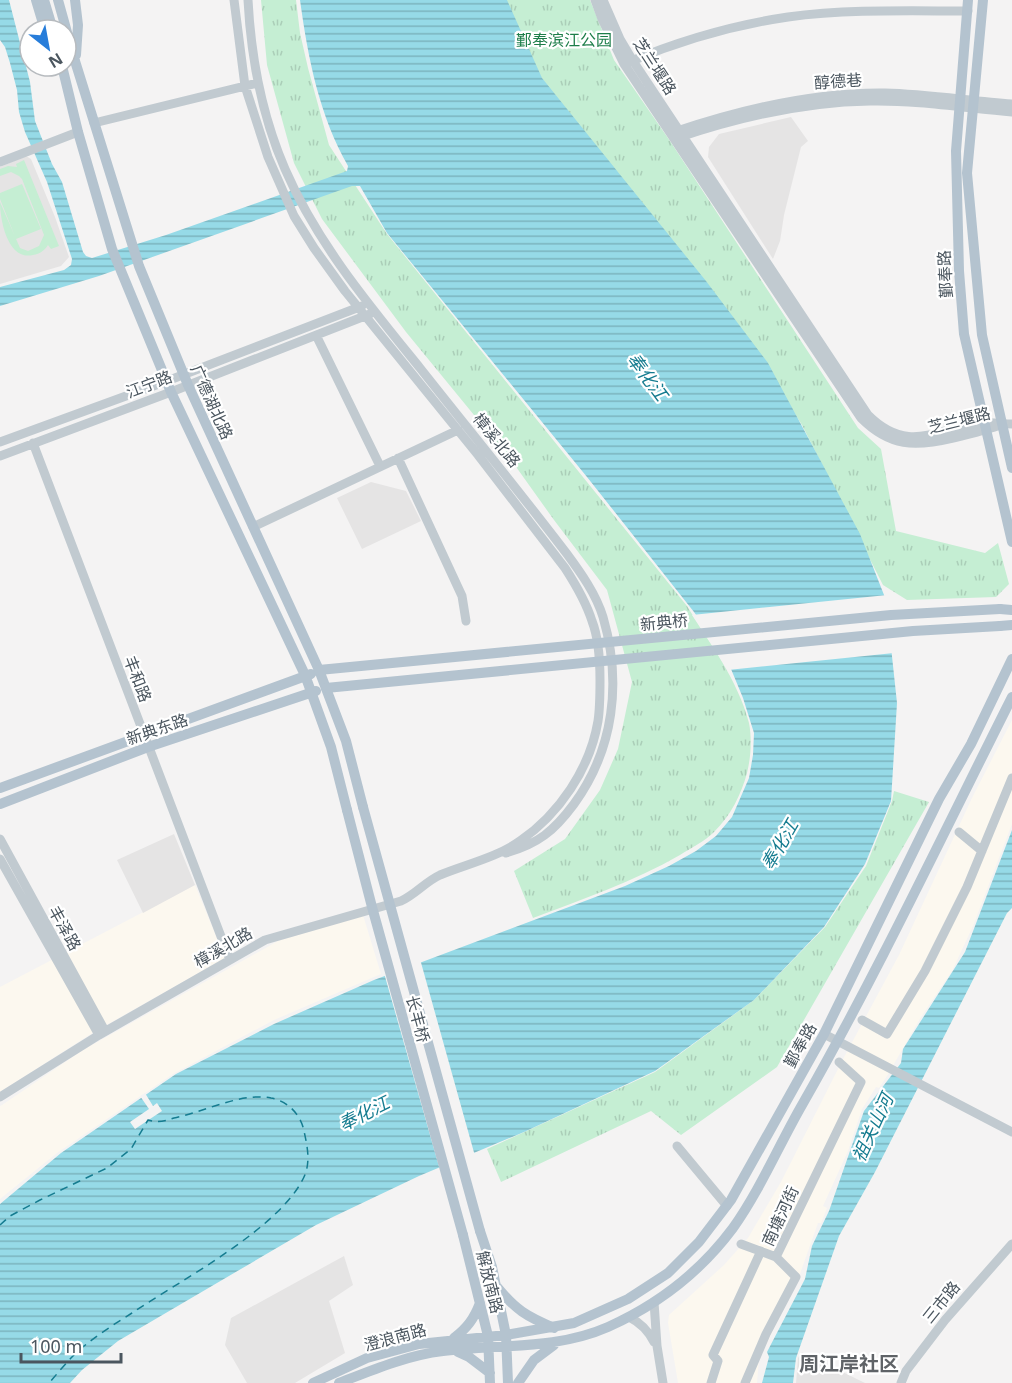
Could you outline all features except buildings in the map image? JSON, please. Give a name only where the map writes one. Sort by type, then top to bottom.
[{"type":"main road","points":[[36,0],[41,18]]},
{"type":"main road","points":[[44,0],[49,18]]},
{"type":"main road","name":"广德湖北路","points":[[58,0],[63,18]]},
{"type":"main road","points":[[75,0],[77,18]]},
{"type":"main road","name":"鄞奉路","points":[[983,0],[967,173],[982,335],[1008,424],[1012,468]]},
{"type":"main road","name":"鄞奉路","points":[[968,5],[956,151],[959,271],[964,334],[1012,542]]},
{"type":"main road","name":"广德湖北路","points":[[78,71],[139,266],[183,374],[320,670],[346,741],[363,807]]},
{"type":"main road","name":"广德湖北路","points":[[64,78],[112,249],[171,392],[305,675],[331,747],[347,810]]},
{"type":"main road","name":"新典桥","points":[[320,670],[879,616],[1012,610]]},
{"type":"main road","name":"新典桥","points":[[326,688],[913,631],[1012,625]]},
{"type":"main road","name":"鄞奉路","points":[[488,1336],[554,1328],[574,1323],[628,1299],[668,1274],[699,1242],[727,1206],[824,1034],[939,799],[971,744],[1012,659]]},
{"type":"main road","name":"新典东路","points":[[0,788],[320,670]]},
{"type":"main road","name":"新典东路","points":[[0,804],[148,747],[326,688]]},
{"type":"main road","name":"鄞奉路","points":[[489,1348],[560,1341],[604,1328],[629,1317],[675,1288],[700,1266],[733,1228],[838,1041],[1012,697]]},
{"type":"main road","name":"长丰桥","points":[[363,807],[496,1286],[506,1335]]},
{"type":"main road","name":"长丰桥","points":[[347,810],[463,1235]]},
{"type":"main road","name":"解放南路","points":[[463,1235],[488,1336]]},
{"type":"main road","points":[[496,1286],[517,1309],[530,1318],[554,1328]]},
{"type":"main road","points":[[480,1303],[474,1318],[454,1345],[470,1357],[490,1378]]},
{"type":"main road","points":[[506,1335],[507,1383]]},
{"type":"main road","points":[[488,1336],[490,1378]]},
{"type":"main road","name":"澄浪南路","points":[[339,1383],[381,1366],[442,1351],[454,1345],[488,1336]]},
{"type":"main road","points":[[518,1383],[534,1360],[560,1341]]},
{"type":"main road","name":"澄浪南路","points":[[313,1383],[367,1358],[419,1344],[489,1348]]},
{"type":"street","name":"樟溪北路","points":[[0,1097],[102,1033],[277,936],[401,901],[430,880],[519,842],[558,806],[577,780],[590,749],[598,721],[600,668],[593,622],[576,585],[549,546],[370,314],[314,248],[294,216],[265,147],[245,86],[234,0]]},
{"type":"street","name":"樟溪北路","points":[[248,0],[258,83],[277,147],[306,211],[363,305]]},
{"type":"street","name":"芝兰堰路","points":[[595,0],[602,19],[628,62],[861,406],[875,422],[893,432],[913,437],[1008,424]]},
{"type":"street","name":"芝兰堰路","points":[[603,0],[628,62]]},
{"type":"street","points":[[628,62],[674,44],[788,17],[968,5]]},
{"type":"street","points":[[94,123],[258,83]]},
{"type":"street","name":"醇德巷","points":[[677,135],[715,118],[806,99],[884,93],[1012,111]]},
{"type":"street","name":"醇德巷","points":[[974,105],[1012,104]]},
{"type":"street","points":[[0,162],[78,132]]},
{"type":"street","name":"江宁路","points":[[0,442],[167,381],[363,305]]},
{"type":"street","name":"樟溪北路","points":[[370,314],[567,554],[593,593],[603,619],[613,675],[612,702],[610,722],[601,756],[587,786],[563,818],[540,839],[527,847],[477,860]]},
{"type":"street","name":"江宁路","points":[[0,456],[370,314]]},
{"type":"street","points":[[316,335],[380,466]]},
{"type":"street","points":[[253,527],[458,430]]},
{"type":"street","name":"丰和路","points":[[33,443],[230,960]]},
{"type":"street","points":[[398,458],[462,596],[466,621]]},
{"type":"street","points":[[862,1020],[887,1034],[925,971],[982,851],[1012,778]]},
{"type":"street","points":[[958,832],[982,851]]},
{"type":"street","name":"丰泽路","points":[[0,839],[102,1033]]},
{"type":"street","name":"丰泽路","points":[[0,859],[102,1033]]},
{"type":"street","points":[[824,1034],[1012,1132]]},
{"type":"street","name":"南塘河街","points":[[746,1383],[766,1334],[796,1277],[776,1257],[861,1082],[839,1062]]},
{"type":"street","points":[[677,1146],[727,1206]]},
{"type":"street","points":[[741,1244],[776,1257]]},
{"type":"street","name":"三市路","points":[[900,1383],[906,1371],[945,1320],[1012,1244]]},
{"type":"street","points":[[711,1383],[718,1362],[713,1355],[761,1251]]},
{"type":"street","points":[[654,1302],[657,1346],[663,1383]]},
{"type":"street","points":[[629,1317],[639,1322],[657,1346]]},
{"type":"street","points":[[354,1383],[363,1373]]},
{"type":"shaded area","points":[[791,117],[808,141],[801,147],[780,241],[773,259],[708,157],[709,147],[719,134]]},
{"type":"shaded area","points":[[26,156],[31,159],[69,257],[61,266],[0,284],[0,167]]},
{"type":"shaded area","points":[[371,482],[406,491],[421,521],[362,549],[337,498]]},
{"type":"shaded area","points":[[1012,720],[1012,824],[973,926],[952,971],[921,1017],[887,1076],[879,1088],[876,1087],[862,1109],[848,1151],[823,1206],[827,1208],[821,1223],[818,1223],[796,1285],[759,1359],[757,1383],[678,1383],[668,1323],[669,1315],[724,1265],[748,1238],[781,1182],[899,955],[972,798]]},
{"type":"shaded area","points":[[174,834],[195,885],[143,913],[117,860]]},
{"type":"shaded area","points":[[195,885],[225,958],[94,1032],[0,1092],[0,987]]},
{"type":"shaded area","points":[[363,915],[381,974],[274,1020],[173,1074],[57,1153],[0,1199],[0,1106],[83,1050],[278,941]]},
{"type":"shaded area","points":[[344,1256],[353,1285],[329,1301],[345,1353],[295,1383],[247,1383],[225,1345],[231,1318]]},
{"type":"shaded area","points":[[802,1352],[865,1383],[796,1383],[798,1358]]},
{"type":"green space","points":[[261,0],[296,0],[300,33],[329,145],[387,234],[687,606],[738,692],[749,723],[750,754],[745,781],[730,812],[710,835],[680,855],[644,874],[533,918],[514,871],[565,839],[600,790],[618,749],[632,682],[607,590],[514,464],[406,332],[322,219],[294,163],[267,65]]},
{"type":"green space","name":"鄞奉滨江公园","points":[[497,0],[590,0],[614,60],[670,141],[858,428],[881,449],[896,531],[985,553],[998,543],[1009,584],[996,597],[907,600],[883,585],[802,425],[748,340],[563,108],[517,43]]},
{"type":"green space","points":[[24,160],[59,246],[51,249],[48,245],[42,252],[33,255],[17,252],[12,246],[4,229],[0,210],[0,202],[20,248],[28,251],[39,246],[44,235],[22,179],[11,172],[0,176],[0,169],[8,166],[17,167],[16,164]]},
{"type":"green space","points":[[22,184],[41,229],[16,239],[0,199],[0,193]]},
{"type":"green space","points":[[894,791],[929,802],[777,1067],[681,1135],[651,1111],[501,1182],[487,1149],[655,1072],[754,1000],[825,927],[866,866]]},
{"type":"water","name":"奉化江","points":[[0,0],[9,0],[18,35],[18,78],[29,78],[35,121],[52,164],[62,182],[83,252],[92,258],[166,235],[347,171],[348,166],[329,127],[316,86],[300,0],[507,0],[542,78],[706,281],[768,363],[860,534],[886,600],[897,703],[891,801],[865,864],[824,927],[754,1000],[655,1071],[524,1132],[419,1176],[316,1225],[118,1341],[82,1370],[70,1383],[0,1383],[0,1204],[61,1153],[176,1074],[274,1024],[374,980],[625,886],[696,851],[716,836],[732,817],[749,778],[754,733],[731,669],[694,612],[587,477],[387,233],[360,186],[352,186],[99,276],[0,306],[0,287],[64,270],[71,265],[72,259],[47,182],[25,132],[10,63],[0,40]]},
{"type":"water","name":"祖关山河","points":[[1012,830],[1012,908],[1007,913],[875,1172],[839,1236],[796,1358],[793,1383],[762,1383],[769,1357],[767,1352],[805,1279],[812,1246],[829,1211],[864,1111],[901,1063],[903,1049],[965,952]]},
{"type":"pier","points":[[887,595],[894,653],[728,670],[692,615]]},
{"type":"pier","points":[[420,959],[475,1156],[440,1170],[384,973]]},
{"type":"pier","points":[[145,1093],[153,1106],[157,1103],[162,1111],[135,1129],[130,1122],[149,1109],[140,1096]]},
{"type":"ferry route","points":[[0,1225],[10,1216],[40,1200],[107,1168],[131,1149],[148,1120],[164,1121],[235,1100],[259,1097],[283,1102],[297,1114],[302,1125],[308,1152],[306,1172],[295,1192],[277,1212],[230,1250],[94,1339],[73,1356],[49,1383]]},
{"type":"district","name":"周江岸社区","points":[[849,1364]]}]
